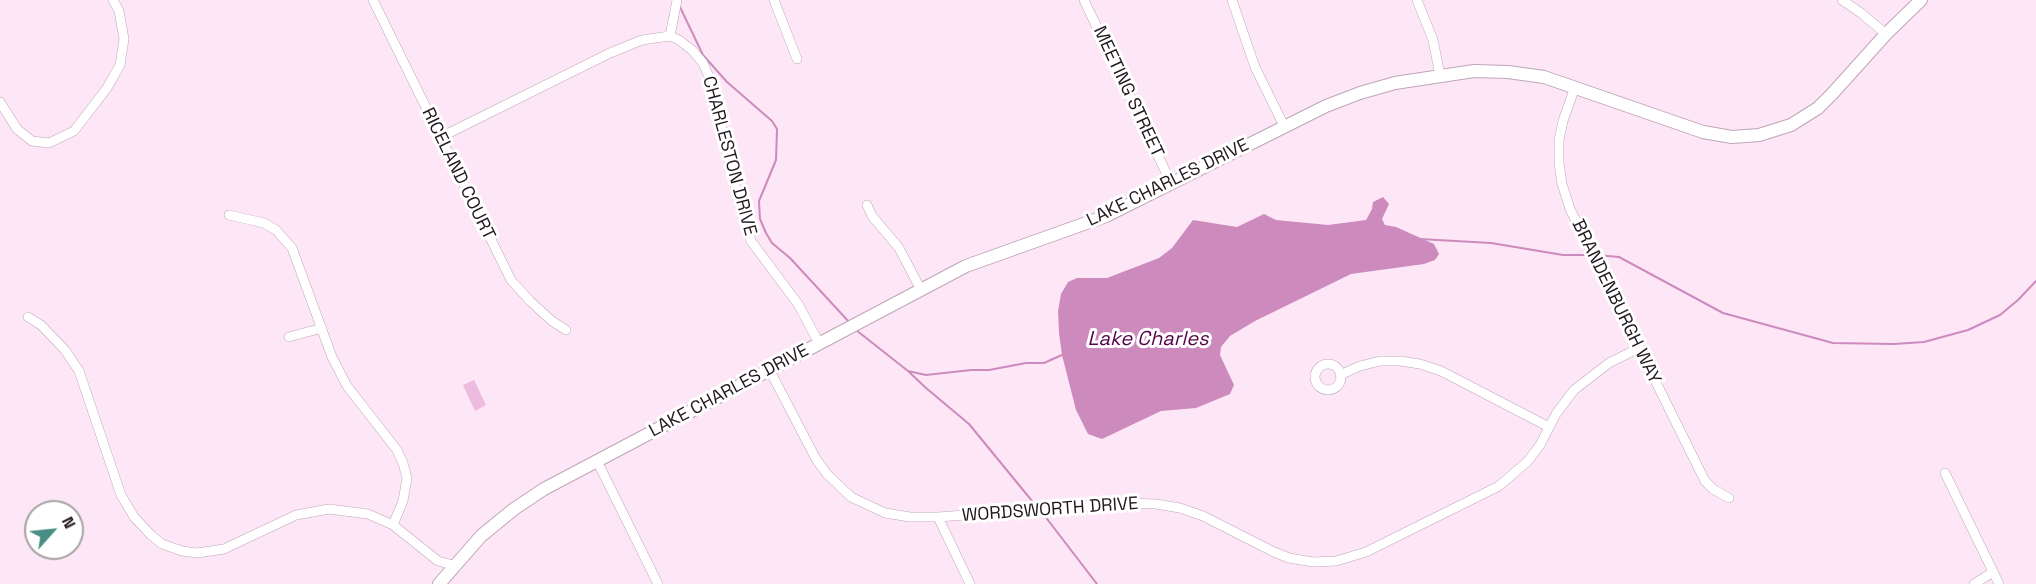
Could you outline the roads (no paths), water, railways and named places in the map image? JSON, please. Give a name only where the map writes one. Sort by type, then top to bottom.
[{"type":"street","points":[[0,102],[16,129],[32,141],[49,144],[74,131],[107,88],[120,65],[124,39],[119,12],[113,0]]},
{"type":"street","name":"RICELAND COURT","points":[[373,0],[511,280],[530,302],[566,330]]},
{"type":"street","points":[[441,137],[610,53],[642,40],[670,36],[677,0]]},
{"type":"street","points":[[774,0],[797,59]]},
{"type":"street","name":"MEETING STREET","points":[[1084,0],[1172,183]]},
{"type":"street","points":[[1232,0],[1255,67],[1284,126]]},
{"type":"street","points":[[1418,0],[1433,40],[1440,75]]},
{"type":"street","points":[[1842,0],[1861,12],[1886,33]]},
{"type":"street","name":"LAKE CHARLES DRIVE","points":[[439,584],[481,536],[514,509],[544,489],[966,266],[1106,216],[1326,106],[1395,83],[1474,71],[1508,72],[1544,77],[1703,132],[1732,137],[1759,135],[1791,124],[1818,108],[1886,33],[1921,0]]},
{"type":"street","name":"CHARLESTON DRIVE","points":[[670,36],[692,50],[703,63],[717,102],[741,210],[751,241],[798,304],[819,343]]},
{"type":"street","name":"BRANDENBURGH WAY","points":[[1575,87],[1559,140],[1558,163],[1570,208],[1705,481],[1713,489],[1729,498]]},
{"type":"street","points":[[867,205],[872,216],[899,248],[921,290]]},
{"type":"street","points":[[229,215],[264,223],[285,239],[292,248],[332,357],[347,386],[397,450],[403,463],[407,478],[403,501],[393,525]]},
{"type":"street","points":[[28,317],[49,333],[65,350],[79,371],[121,495],[134,517],[162,544],[197,553],[224,549],[296,515],[328,509],[368,514],[393,525],[438,561],[453,566]]},
{"type":"street","points":[[289,337],[322,328]]},
{"type":"street","name":"WORDSWORTH DRIVE","points":[[769,369],[816,459],[840,488],[862,503],[885,513],[910,518],[1126,503],[1156,504],[1180,508],[1203,516],[1289,558],[1312,562],[1336,561],[1366,552],[1499,486],[1528,461],[1565,402],[1585,380],[1609,363],[1639,348]]},
{"type":"street","points":[[1340,375],[1360,366],[1380,361],[1400,360],[1420,364],[1441,371],[1550,427]]},
{"type":"street","points":[[597,461],[658,584]]},
{"type":"street","points":[[1945,473],[1999,584]]},
{"type":"street","points":[[938,517],[970,584]]},
{"type":"street","points":[[1974,584],[1993,572]]},
{"type":"water","name":"Lake Charles","points":[[1383,197],[1389,204],[1382,219],[1385,225],[1396,227],[1434,244],[1439,254],[1435,260],[1424,264],[1351,274],[1255,321],[1230,336],[1221,347],[1220,355],[1234,385],[1230,394],[1196,408],[1161,411],[1102,439],[1088,434],[1076,410],[1062,355],[1059,333],[1058,311],[1061,294],[1068,282],[1077,278],[1107,278],[1159,258],[1172,248],[1193,220],[1237,227],[1264,214],[1276,220],[1328,225],[1366,220],[1373,202]]},
{"type":"waterway","points":[[679,5],[703,55],[727,82],[772,121],[777,129],[776,160],[759,201],[760,219],[766,233],[772,243],[790,258],[850,323]]},
{"type":"waterway","points":[[1420,239],[1491,243],[1563,255],[1590,255]]},
{"type":"waterway","points":[[1596,255],[1619,257],[1723,313],[1833,343],[1924,342],[1968,330],[2000,315],[2036,281]]},
{"type":"waterway","points":[[856,330],[969,424],[1037,507]]},
{"type":"waterway","points":[[908,371],[926,375],[989,370],[1026,363],[1044,363],[1062,355]]},
{"type":"waterway","points":[[1041,511],[1097,584]]}]
